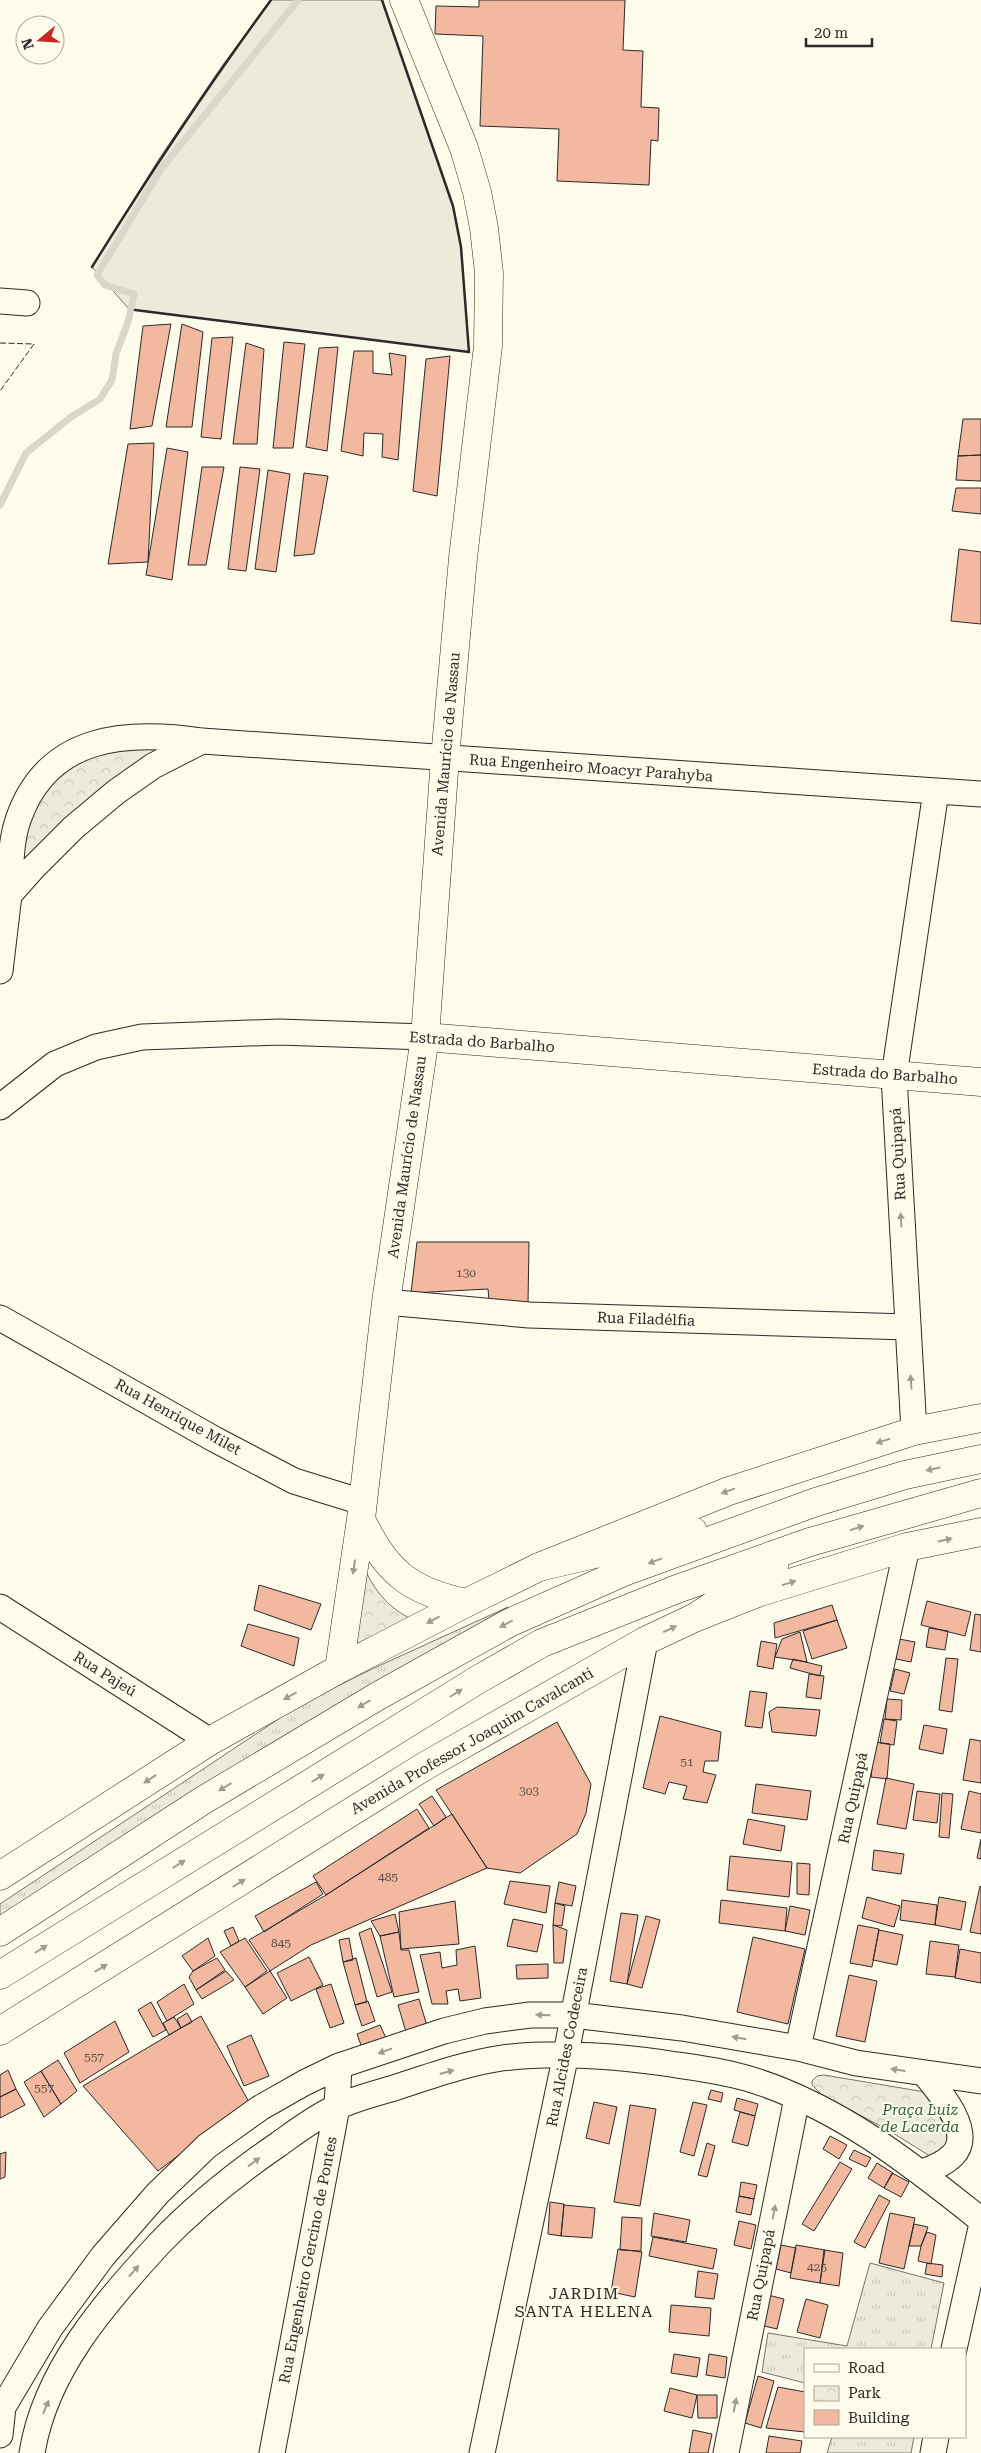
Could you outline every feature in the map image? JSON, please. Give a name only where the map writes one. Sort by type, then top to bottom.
[{"type":"main road","name":"Avenida Maurício de Nassau","points":[[338,1669],[362,1511],[386,1302],[425,1037],[445,758],[462,567],[488,346],[489,273],[480,210],[464,148],[404,0]]},
{"type":"main road","name":"Estrada do Barbalho","points":[[425,1037],[981,1082]]},
{"type":"main road","points":[[0,1876],[210,1741],[338,1669],[466,1602],[539,1567],[729,1491],[914,1431],[981,1418]]},
{"type":"main road","points":[[0,1932],[202,1801],[378,1696],[509,1622],[626,1571],[816,1502],[905,1475],[981,1459]]},
{"type":"main road","points":[[0,1975],[479,1679],[542,1644],[677,1589],[810,1542],[981,1492]]},
{"type":"main road","points":[[539,1567],[816,1502]]},
{"type":"main road","points":[[362,1511],[373,1545],[390,1567],[413,1585],[438,1597],[466,1602]]},
{"type":"main road","name":"Avenida Professor Joaquim Cavalcanti","points":[[0,2031],[425,1766],[645,1641],[694,1618],[760,1592],[906,1548],[981,1532]]},
{"type":"main road","points":[[694,1618],[810,1542]]},
{"type":"street","points":[[0,301],[26,303]]},
{"type":"street","name":"Rua Engenheiro Moacyr Parahyba","points":[[0,971],[17,821],[29,793],[48,770],[73,751],[99,741],[131,736],[170,737],[202,741],[981,794]]},
{"type":"street","points":[[9,895],[73,828],[116,792],[153,766],[202,741]]},
{"type":"street","name":"Rua Quipapá","points":[[914,1431],[894,1076],[936,791]]},
{"type":"street","name":"Estrada do Barbalho","points":[[0,1106],[55,1064],[96,1047],[142,1038],[279,1032],[425,1037]]},
{"type":"street","name":"Rua Filadélfia","points":[[386,1302],[529,1315],[907,1327]]},
{"type":"street","name":"Rua Henrique Milet","points":[[0,1318],[214,1439],[285,1476],[362,1511]]},
{"type":"street","name":"Rua Quipapá","points":[[798,2048],[906,1548]]},
{"type":"street","name":"Rua Pajeú","points":[[0,1608],[210,1741]]},
{"type":"street","name":"Rua Alcides Codeceira","points":[[482,2453],[566,2054],[645,1641]]},
{"type":"street","points":[[0,2435],[2,2405],[50,2328],[103,2256],[158,2193],[207,2146],[260,2108],[339,2066],[444,2031],[485,2022],[530,2015],[573,2015],[682,2028],[798,2048],[856,2063],[981,2081]]},
{"type":"street","points":[[2,2405],[34,2443],[58,2377],[81,2339],[129,2277],[168,2234],[223,2184],[316,2118],[337,2106],[427,2077],[500,2058],[566,2054],[634,2058],[699,2068],[746,2078],[797,2098],[885,2146],[922,2172],[981,2220]]},
{"type":"street","name":"Rua Engenheiro Gercino de Pontes","points":[[272,2453],[337,2106],[339,2066]]},
{"type":"street","points":[[922,2172],[940,2165],[953,2155],[959,2140],[959,2132],[950,2107],[924,2074]]},
{"type":"street","name":"Rua Quipapá","points":[[726,2453],[797,2098]]},
{"type":"street","points":[[954,2348],[981,2228]]},
{"type":"street","points":[[933,2453],[936,2438]]},
{"type":"green space","points":[[135,747],[169,751],[16,874],[21,816],[57,769],[87,756]]},
{"type":"green space","points":[[359,1558],[374,1586],[386,1601],[413,1620],[353,1645]]},
{"type":"green space","points":[[508,1607],[427,1654],[0,1921],[0,1904],[301,1704],[372,1669]]},
{"type":"green space","name":"Praça Luiz de Lacerda","points":[[824,2075],[937,2094],[950,2115],[948,2153],[930,2156],[888,2130],[822,2095],[812,2085],[812,2081],[817,2076]]},
{"type":"green space","points":[[870,2263],[944,2283],[931,2348],[804,2348],[804,2383],[762,2372],[768,2333],[847,2346]]},
{"type":"green space","points":[[832,2438],[914,2438],[911,2453],[827,2453]]},
{"type":"shaded area","points":[[271,0],[382,0],[453,206],[461,247],[469,352],[129,309],[92,267],[159,159],[222,66]]},
{"type":"building","points":[[479,0],[625,0],[623,50],[643,51],[641,107],[659,108],[658,141],[651,140],[649,185],[557,181],[559,129],[480,126],[483,36],[435,34],[436,6],[479,7]]},
{"type":"building","points":[[171,324],[152,426],[130,429],[143,326]]},
{"type":"building","points":[[182,324],[203,332],[192,427],[166,427]]},
{"type":"building","points":[[233,337],[221,439],[201,437],[212,338]]},
{"type":"building","points":[[284,342],[305,344],[293,448],[273,448]]},
{"type":"building","points":[[246,343],[264,349],[257,444],[233,444]]},
{"type":"building","points":[[338,347],[327,451],[306,447],[319,348]]},
{"type":"building","points":[[354,351],[373,351],[373,373],[392,375],[389,353],[406,356],[398,460],[382,457],[383,434],[364,433],[363,456],[341,451]]},
{"type":"building","points":[[450,356],[437,496],[413,491],[426,359]]},
{"type":"building","points":[[963,419],[981,419],[981,455],[958,456]]},
{"type":"building","points":[[154,443],[148,562],[108,564],[128,444]]},
{"type":"building","points":[[167,448],[188,452],[172,580],[146,575]]},
{"type":"building","points":[[981,455],[981,481],[956,480],[958,456]]},
{"type":"building","points":[[202,467],[224,467],[206,565],[188,565]]},
{"type":"building","points":[[240,467],[260,469],[246,571],[228,569]]},
{"type":"building","points":[[268,470],[290,474],[276,572],[255,569]]},
{"type":"building","points":[[304,473],[328,476],[314,554],[294,556]]},
{"type":"building","points":[[956,488],[981,488],[981,514],[952,511]]},
{"type":"building","points":[[959,549],[981,552],[981,624],[951,621]]},
{"type":"building","points":[[417,1242],[529,1242],[528,1304],[489,1300],[488,1289],[411,1293]]},
{"type":"building","points":[[259,1585],[321,1604],[311,1630],[254,1610]]},
{"type":"building","points":[[927,1601],[971,1612],[965,1636],[921,1625]]},
{"type":"building","points":[[832,1605],[837,1620],[775,1638],[774,1623]]},
{"type":"building","points":[[975,1614],[981,1615],[981,1652],[970,1650]]},
{"type":"building","points":[[837,1620],[847,1648],[812,1659],[803,1631]]},
{"type":"building","points":[[248,1624],[299,1638],[294,1666],[241,1646]]},
{"type":"building","points":[[929,1628],[948,1631],[945,1650],[926,1647]]},
{"type":"building","points":[[800,1632],[807,1662],[775,1657],[782,1639]]},
{"type":"building","points":[[899,1639],[915,1642],[911,1662],[896,1659]]},
{"type":"building","points":[[761,1641],[777,1644],[773,1669],[757,1666]]},
{"type":"building","points":[[946,1658],[958,1659],[952,1712],[939,1710]]},
{"type":"building","points":[[793,1659],[822,1666],[820,1676],[790,1668]]},
{"type":"building","points":[[895,1669],[910,1673],[904,1694],[890,1691]]},
{"type":"building","points":[[809,1674],[824,1676],[821,1699],[806,1697]]},
{"type":"building","points":[[750,1691],[767,1693],[762,1728],[745,1726]]},
{"type":"building","points":[[887,1699],[902,1700],[901,1720],[885,1719]]},
{"type":"building","points":[[777,1707],[820,1710],[816,1736],[772,1732],[769,1712]]},
{"type":"building","points":[[660,1716],[721,1732],[718,1761],[705,1761],[703,1772],[716,1775],[707,1803],[683,1799],[687,1786],[669,1782],[665,1794],[643,1788]]},
{"type":"building","points":[[884,1719],[897,1721],[894,1745],[880,1743]]},
{"type":"building","points":[[557,1722],[591,1784],[586,1813],[577,1834],[520,1873],[487,1868],[436,1790]]},
{"type":"building","points":[[924,1725],[947,1729],[943,1754],[919,1749]]},
{"type":"building","points":[[970,1739],[981,1741],[981,1783],[963,1780]]},
{"type":"building","points":[[875,1742],[890,1744],[887,1779],[871,1777]]},
{"type":"building","points":[[886,1778],[914,1784],[906,1829],[877,1824]]},
{"type":"building","points":[[756,1784],[811,1791],[807,1820],[752,1813]]},
{"type":"building","points":[[917,1791],[940,1794],[937,1823],[913,1820]]},
{"type":"building","points":[[969,1791],[981,1794],[981,1833],[961,1829]]},
{"type":"building","points":[[942,1793],[953,1794],[949,1838],[939,1837]]},
{"type":"building","points":[[432,1796],[446,1817],[434,1826],[419,1804]]},
{"type":"building","points":[[417,1809],[429,1828],[326,1895],[313,1876]]},
{"type":"building","points":[[452,1814],[487,1868],[311,1945],[270,1971],[249,1940],[326,1895]]},
{"type":"building","points":[[748,1819],[785,1826],[781,1851],[743,1844]]},
{"type":"building","points":[[981,1839],[981,1859],[977,1858]]},
{"type":"building","points":[[874,1850],[904,1854],[901,1874],[872,1870]]},
{"type":"building","points":[[730,1856],[792,1862],[789,1897],[727,1890]]},
{"type":"building","points":[[797,1863],[810,1864],[809,1895],[797,1894]]},
{"type":"building","points":[[510,1881],[550,1886],[546,1913],[504,1904]]},
{"type":"building","points":[[316,1882],[323,1894],[264,1932],[255,1916]]},
{"type":"building","points":[[559,1882],[576,1886],[572,1906],[555,1903]]},
{"type":"building","points":[[981,1887],[981,1934],[970,1932]]},
{"type":"building","points":[[867,1897],[900,1906],[894,1927],[862,1918]]},
{"type":"building","points":[[939,1897],[966,1902],[961,1930],[935,1925]]},
{"type":"building","points":[[721,1900],[787,1908],[785,1931],[719,1923]]},
{"type":"building","points":[[902,1900],[937,1905],[935,1925],[900,1920]]},
{"type":"building","points":[[455,1901],[459,1944],[401,1949],[399,1912]]},
{"type":"building","points":[[555,1903],[565,1906],[562,1926],[553,1925]]},
{"type":"building","points":[[790,1906],[810,1910],[805,1935],[785,1931]]},
{"type":"building","points":[[621,1913],[638,1915],[627,1984],[610,1981]]},
{"type":"building","points":[[395,1914],[399,1932],[380,1936],[371,1921]]},
{"type":"building","points":[[646,1916],[660,1920],[642,1988],[627,1984]]},
{"type":"building","points":[[513,1919],[543,1925],[537,1952],[507,1946]]},
{"type":"building","points":[[553,1925],[567,1930],[563,1963],[554,1963]]},
{"type":"building","points":[[858,1925],[879,1929],[872,1967],[850,1963]]},
{"type":"building","points":[[233,1927],[239,1941],[231,1946],[224,1931]]},
{"type":"building","points":[[371,1928],[392,1992],[377,1997],[359,1933]]},
{"type":"building","points":[[879,1930],[903,1935],[897,1965],[873,1960]]},
{"type":"building","points":[[399,1932],[401,1950],[409,1950],[419,1992],[394,1997],[380,1936]]},
{"type":"building","points":[[753,1937],[805,1949],[788,2024],[737,2012]]},
{"type":"building","points":[[208,1938],[215,1956],[193,1971],[182,1956]]},
{"type":"building","points":[[245,1938],[267,1971],[245,1987],[220,1952]]},
{"type":"building","points":[[349,1938],[353,1960],[343,1962],[339,1940]]},
{"type":"building","points":[[930,1941],[959,1945],[955,1977],[926,1974]]},
{"type":"building","points":[[475,1946],[481,1998],[460,2001],[458,1989],[446,1991],[448,2004],[432,2004],[420,1955],[440,1952],[442,1968],[457,1965],[456,1950]]},
{"type":"building","points":[[960,1949],[981,1953],[981,1983],[955,1978]]},
{"type":"building","points":[[309,1957],[323,1985],[291,2001],[277,1973]]},
{"type":"building","points":[[217,1958],[225,1970],[196,1990],[189,1977],[193,1971]]},
{"type":"building","points":[[356,1958],[367,2002],[355,2005],[343,1962]]},
{"type":"building","points":[[548,1964],[548,1978],[517,1979],[516,1965]]},
{"type":"building","points":[[226,1971],[234,1980],[202,1999],[196,1990]]},
{"type":"building","points":[[270,1971],[287,1998],[263,2014],[245,1987]]},
{"type":"building","points":[[849,1975],[877,1981],[865,2042],[836,2036]]},
{"type":"building","points":[[184,1984],[194,2004],[167,2021],[157,2002]]},
{"type":"building","points":[[331,1984],[344,2023],[330,2028],[316,1989]]},
{"type":"building","points":[[419,1999],[427,2026],[406,2032],[398,2005]]},
{"type":"building","points":[[368,2001],[375,2021],[362,2026],[355,2005]]},
{"type":"building","points":[[151,2002],[166,2030],[153,2037],[138,2010]]},
{"type":"building","points":[[187,2013],[192,2022],[181,2028],[177,2019]]},
{"type":"building","points":[[201,2016],[249,2102],[158,2171],[83,2086]]},
{"type":"building","points":[[174,2017],[181,2028],[169,2035],[163,2023]]},
{"type":"building","points":[[115,2021],[129,2052],[80,2083],[64,2053]]},
{"type":"building","points":[[380,2025],[386,2038],[362,2048],[357,2034]]},
{"type":"building","points":[[251,2035],[269,2076],[244,2086],[227,2046]]},
{"type":"building","points":[[58,2060],[77,2091],[61,2104],[41,2071]]},
{"type":"building","points":[[8,2070],[16,2089],[0,2097],[0,2075]]},
{"type":"building","points":[[41,2071],[61,2104],[44,2117],[24,2082]]},
{"type":"building","points":[[16,2089],[25,2105],[0,2118],[0,2097]]},
{"type":"building","points":[[711,2090],[723,2093],[721,2102],[708,2099]]},
{"type":"building","points":[[737,2098],[758,2104],[755,2116],[734,2110]]},
{"type":"building","points":[[594,2102],[617,2107],[609,2144],[586,2138]]},
{"type":"building","points":[[693,2102],[707,2105],[694,2156],[680,2152]]},
{"type":"building","points":[[630,2105],[656,2109],[640,2206],[614,2202]]},
{"type":"building","points":[[740,2112],[755,2116],[748,2146],[732,2142]]},
{"type":"building","points":[[830,2136],[847,2145],[839,2159],[823,2149]]},
{"type":"building","points":[[707,2143],[715,2146],[707,2177],[698,2175]]},
{"type":"building","points":[[854,2150],[871,2158],[866,2167],[849,2159]]},
{"type":"building","points":[[6,2152],[5,2177],[0,2179],[0,2154]]},
{"type":"building","points":[[840,2162],[852,2169],[814,2231],[802,2224]]},
{"type":"building","points":[[877,2163],[893,2173],[884,2188],[868,2178]]},
{"type":"building","points":[[892,2173],[909,2182],[901,2197],[884,2188]]},
{"type":"building","points":[[741,2182],[757,2185],[754,2199],[739,2196]]},
{"type":"building","points":[[879,2195],[890,2201],[865,2248],[854,2242]]},
{"type":"building","points":[[739,2196],[754,2199],[751,2215],[736,2212]]},
{"type":"building","points":[[550,2202],[564,2204],[561,2236],[548,2234]]},
{"type":"building","points":[[564,2205],[595,2208],[592,2238],[561,2236]]},
{"type":"building","points":[[654,2213],[690,2220],[686,2242],[651,2236]]},
{"type":"building","points":[[890,2213],[915,2218],[904,2269],[879,2263]]},
{"type":"building","points":[[622,2217],[642,2218],[641,2251],[620,2250]]},
{"type":"building","points":[[739,2221],[756,2225],[751,2249],[734,2245]]},
{"type":"building","points":[[914,2224],[928,2227],[921,2246],[909,2246]]},
{"type":"building","points":[[927,2232],[936,2235],[931,2264],[918,2261],[921,2246]]},
{"type":"building","points":[[653,2237],[717,2249],[713,2269],[649,2256]]},
{"type":"building","points":[[781,2245],[796,2248],[791,2273],[776,2269]]},
{"type":"building","points":[[796,2245],[825,2250],[820,2283],[790,2278]]},
{"type":"building","points":[[618,2249],[642,2252],[635,2297],[611,2292]]},
{"type":"building","points":[[824,2250],[843,2253],[839,2286],[820,2283]]},
{"type":"building","points":[[927,2263],[943,2265],[942,2277],[925,2274]]},
{"type":"building","points":[[698,2271],[718,2274],[714,2299],[695,2297]]},
{"type":"building","points":[[768,2295],[784,2299],[777,2329],[760,2325]]},
{"type":"building","points":[[806,2299],[828,2305],[820,2338],[797,2332]]},
{"type":"building","points":[[671,2305],[711,2308],[709,2336],[669,2332]]},
{"type":"building","points":[[674,2354],[700,2358],[697,2377],[671,2373]]},
{"type":"building","points":[[709,2354],[727,2357],[725,2378],[706,2375]]},
{"type":"building","points":[[758,2376],[774,2381],[761,2428],[745,2423]]},
{"type":"building","points":[[778,2387],[804,2392],[804,2432],[766,2428]]},
{"type":"building","points":[[670,2388],[697,2395],[692,2418],[664,2411]]},
{"type":"building","points":[[697,2395],[717,2395],[717,2418],[698,2418]]},
{"type":"building","points":[[693,2430],[712,2434],[708,2453],[689,2453]]},
{"type":"building","points":[[769,2436],[802,2441],[800,2453],[766,2453]]},
{"type":"waterway","points":[[0,505],[26,453],[71,417],[100,399],[112,380],[116,354],[128,322],[134,294],[105,285],[97,275],[161,169],[298,0]]},
{"type":"fence","points":[[0,343],[34,344],[0,391]]},
{"type":"wall","points":[[92,267],[179,132],[271,0]]},
{"type":"wall","points":[[135,310],[469,352],[461,247],[453,206],[382,0]]},
{"type":"district","name":"JARDIM SANTA HELENA","points":[[584,2302]]}]
